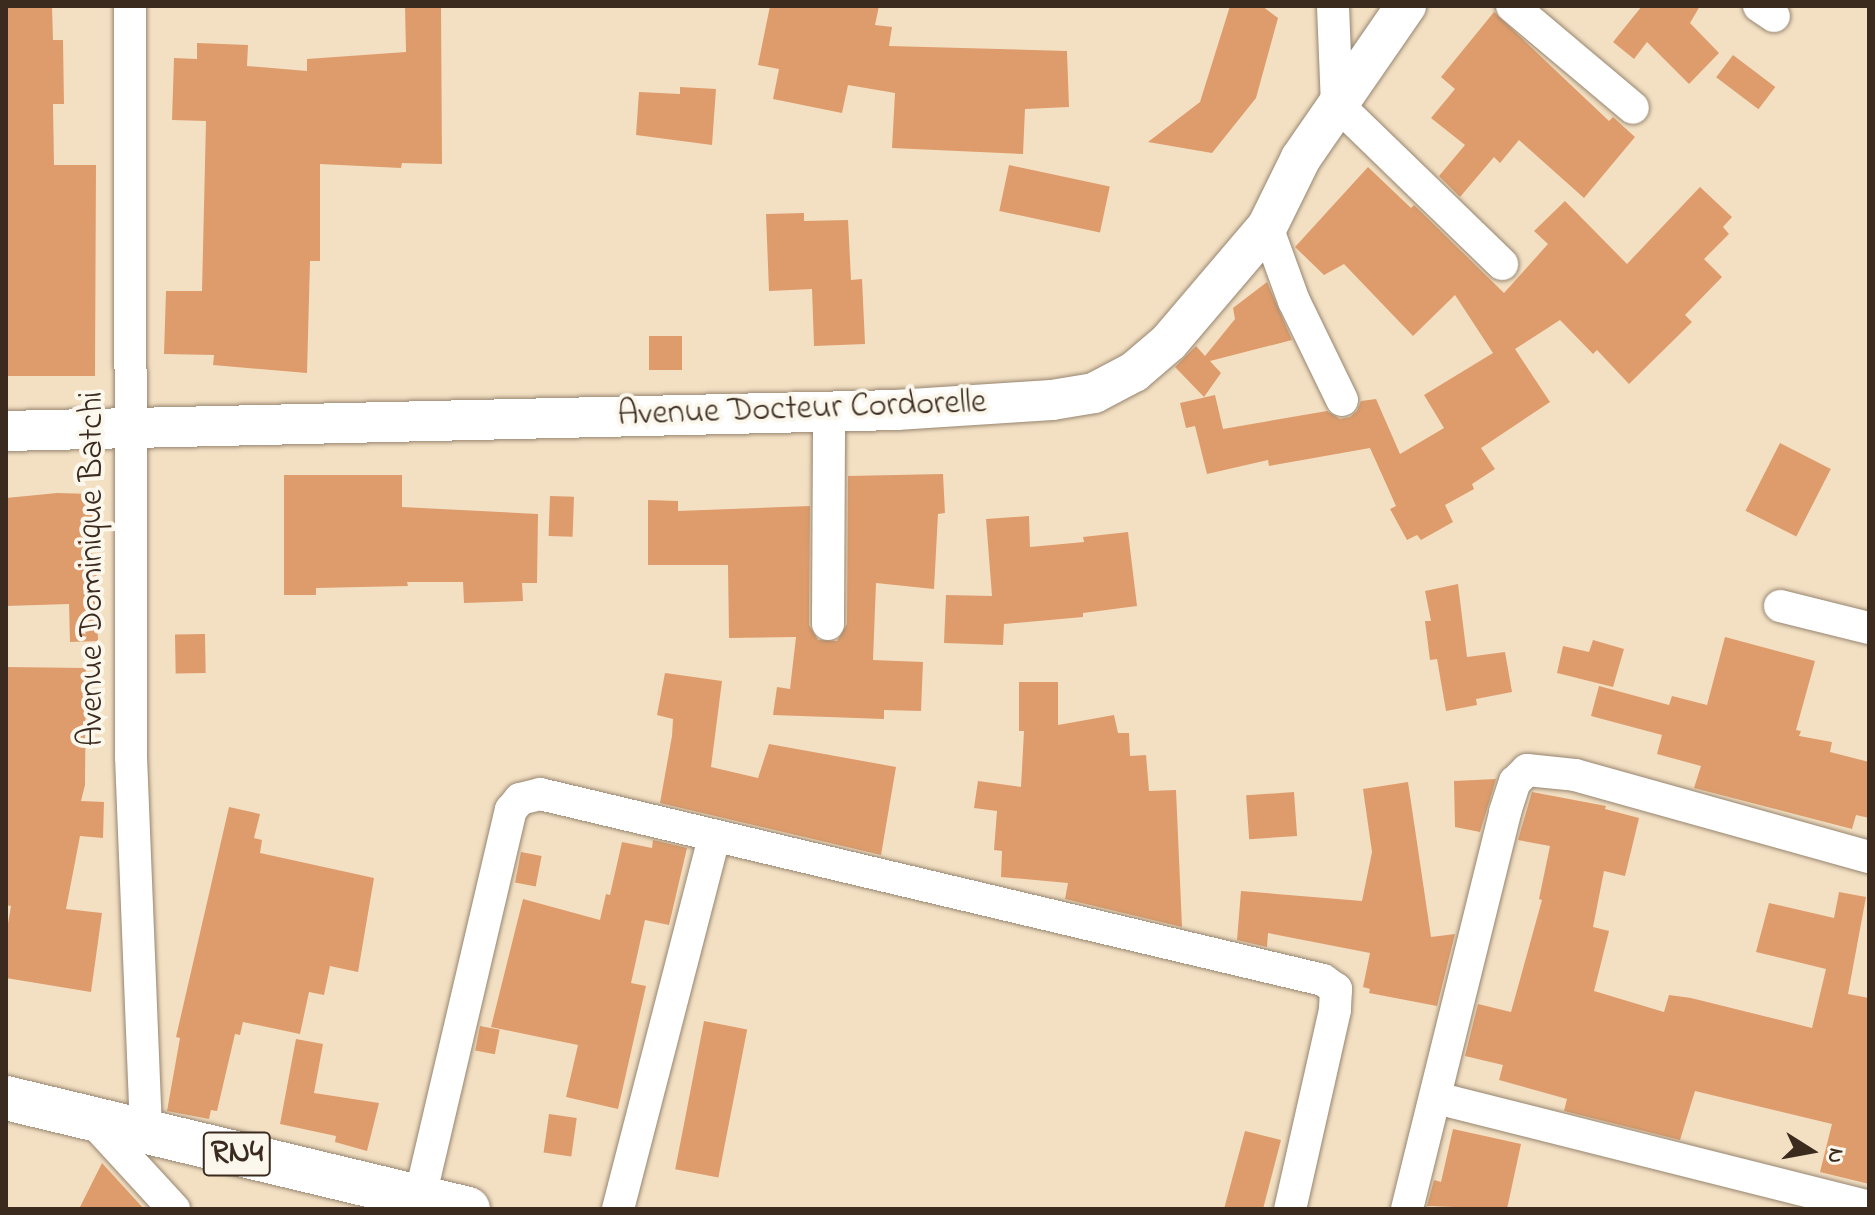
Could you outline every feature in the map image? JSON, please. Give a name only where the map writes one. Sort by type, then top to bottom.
[{"type":"highway","name":"RN4","points":[[6,1098],[468,1209]]},
{"type":"street","name":"Avenue Dominique Batchi","points":[[130,6],[131,757],[146,1132]]},
{"type":"street","points":[[1333,6],[1337,104],[1502,264]]},
{"type":"street","name":"Avenue Docteur Cordorelle","points":[[6,431],[967,407],[1094,393],[1134,372],[1169,342],[1267,227],[1301,158],[1406,6]]},
{"type":"street","points":[[1512,6],[1633,108]]},
{"type":"street","points":[[1267,227],[1294,301],[1342,400]]},
{"type":"street","points":[[828,624],[829,410]]},
{"type":"street","points":[[1780,606],[1869,628]]},
{"type":"street","points":[[1407,1209],[1505,812],[1515,782],[1527,770],[1575,775],[1869,857]]},
{"type":"street","points":[[420,1197],[511,810],[520,799],[540,794],[1323,980],[1336,989],[1335,1010],[1290,1209]]},
{"type":"street","points":[[618,1209],[714,837]]},
{"type":"street","points":[[1436,1098],[1869,1207]]},
{"type":"street","points":[[93,1121],[174,1209]]},
{"type":"building","points":[[6,6],[52,6],[53,40],[63,40],[64,104],[53,104],[54,165],[96,165],[95,376],[6,376]]},
{"type":"building","points":[[405,6],[441,6],[442,164],[402,163],[401,168],[320,164],[320,261],[310,261],[307,373],[213,365],[214,355],[164,354],[166,291],[202,291],[206,121],[172,120],[174,58],[197,59],[197,43],[248,45],[247,66],[307,71],[307,59],[406,52]]},
{"type":"building","points":[[770,6],[879,6],[875,25],[892,27],[889,46],[1067,51],[1069,107],[1025,109],[1023,154],[892,148],[895,93],[848,85],[842,113],[773,99],[779,69],[758,65]]},
{"type":"building","points":[[1230,6],[1262,6],[1278,18],[1256,98],[1212,153],[1148,142],[1200,102]]},
{"type":"building","points":[[1642,6],[1700,6],[1690,23],[1719,53],[1689,84],[1647,42],[1634,59],[1613,42]]},
{"type":"building","points":[[1494,12],[1609,121],[1613,117],[1635,137],[1584,198],[1519,140],[1500,163],[1494,157],[1460,197],[1439,176],[1465,145],[1431,118],[1455,89],[1441,77]]},
{"type":"building","points":[[1733,55],[1775,87],[1758,109],[1716,77]]},
{"type":"building","points":[[680,87],[716,89],[712,145],[636,135],[639,92],[680,94]]},
{"type":"building","points":[[1009,165],[1110,186],[1100,232],[999,211]]},
{"type":"building","points":[[1368,167],[1411,208],[1414,205],[1504,293],[1548,244],[1534,231],[1565,201],[1627,264],[1700,187],[1732,217],[1723,227],[1729,234],[1704,259],[1722,277],[1685,315],[1692,322],[1629,384],[1597,350],[1593,354],[1560,320],[1515,349],[1550,402],[1481,448],[1495,469],[1472,484],[1474,489],[1445,505],[1453,522],[1421,540],[1417,535],[1407,540],[1390,509],[1396,506],[1370,448],[1269,466],[1268,460],[1207,474],[1195,426],[1186,428],[1180,403],[1215,395],[1223,429],[1327,411],[1340,419],[1350,417],[1357,411],[1361,401],[1376,399],[1400,454],[1444,428],[1424,395],[1493,353],[1455,295],[1413,336],[1344,264],[1324,275],[1295,247]]},
{"type":"building","points":[[804,213],[804,221],[848,220],[851,280],[862,279],[865,344],[814,346],[812,289],[769,291],[766,214]]},
{"type":"building","points":[[1267,282],[1292,340],[1210,361],[1221,373],[1204,397],[1175,367],[1196,346],[1205,356],[1235,319],[1233,308]]},
{"type":"building","points":[[649,336],[682,336],[682,370],[649,370]]},
{"type":"building","points":[[1780,443],[1831,469],[1796,537],[1745,511]]},
{"type":"building","points":[[943,474],[945,513],[938,514],[934,589],[876,583],[873,660],[923,662],[921,711],[884,710],[884,719],[773,715],[777,687],[790,689],[796,637],[729,638],[728,565],[648,565],[648,500],[678,501],[678,511],[810,506],[809,625],[818,640],[837,641],[847,624],[848,476]]},
{"type":"building","points":[[284,475],[402,475],[402,507],[538,514],[537,583],[522,583],[523,601],[464,603],[463,582],[316,588],[316,595],[284,595]]},
{"type":"building","points":[[57,493],[93,494],[92,554],[96,554],[98,641],[70,642],[69,604],[6,606],[6,498]]},
{"type":"building","points":[[550,496],[574,497],[573,537],[549,536]]},
{"type":"building","points":[[1029,516],[1030,547],[1084,542],[1083,537],[1128,532],[1137,606],[1083,613],[1083,617],[1004,624],[1003,645],[944,643],[946,595],[992,596],[986,519]]},
{"type":"building","points":[[1458,584],[1467,657],[1505,652],[1512,692],[1476,699],[1477,705],[1446,711],[1437,659],[1430,660],[1425,621],[1431,621],[1425,591]]},
{"type":"building","points":[[205,634],[206,673],[176,674],[175,635]]},
{"type":"building","points":[[1725,637],[1815,661],[1796,730],[1801,731],[1799,736],[1832,742],[1830,752],[1869,762],[1869,818],[1856,815],[1852,829],[1694,788],[1701,766],[1657,754],[1662,735],[1591,716],[1599,686],[1669,705],[1672,696],[1707,705]]},
{"type":"building","points":[[1593,640],[1624,649],[1613,687],[1557,673],[1563,646],[1589,652]]},
{"type":"building","points":[[6,667],[86,668],[85,785],[81,801],[104,802],[103,838],[80,836],[66,909],[102,913],[91,992],[6,978],[6,935],[11,906],[6,905]]},
{"type":"building","points":[[665,673],[722,681],[711,767],[758,778],[769,744],[896,767],[881,855],[660,803],[673,719],[657,715]]},
{"type":"building","points":[[1019,682],[1058,682],[1058,725],[1114,715],[1118,733],[1129,733],[1130,756],[1146,755],[1149,791],[1176,790],[1182,927],[1065,899],[1068,883],[1001,877],[1002,851],[994,850],[997,811],[974,808],[978,781],[1021,787],[1024,731],[1019,731]]},
{"type":"building","points":[[1496,779],[1480,832],[1455,827],[1454,781]]},
{"type":"building","points":[[1408,782],[1431,937],[1455,934],[1437,1006],[1369,993],[1370,989],[1363,987],[1370,953],[1268,933],[1267,947],[1237,940],[1241,891],[1362,901],[1372,852],[1363,789]]},
{"type":"building","points":[[1294,792],[1297,836],[1249,839],[1246,795]]},
{"type":"building","points":[[1532,792],[1606,806],[1605,809],[1639,818],[1625,876],[1604,871],[1593,927],[1609,931],[1594,991],[1664,1012],[1669,995],[1691,998],[1812,1028],[1826,969],[1756,952],[1769,903],[1834,918],[1839,892],[1866,897],[1848,994],[1869,998],[1869,1184],[1820,1172],[1832,1124],[1695,1091],[1680,1140],[1564,1111],[1567,1099],[1499,1080],[1503,1065],[1465,1056],[1478,1004],[1511,1012],[1542,900],[1539,899],[1550,846],[1518,840]]},
{"type":"building","points":[[229,807],[260,814],[254,838],[262,840],[260,853],[374,878],[358,972],[330,966],[324,995],[309,992],[300,1034],[243,1022],[240,1035],[235,1034],[217,1111],[211,1110],[209,1119],[167,1111],[180,1038],[176,1037]]},
{"type":"building","points":[[653,840],[687,848],[669,925],[645,920],[631,983],[646,986],[618,1109],[566,1097],[578,1045],[491,1027],[523,899],[600,920],[606,894],[610,895],[622,842],[652,848]]},
{"type":"building","points":[[521,852],[542,856],[536,886],[515,882]]},
{"type":"building","points":[[704,1021],[747,1029],[718,1178],[675,1169]]},
{"type":"building","points":[[480,1026],[500,1030],[495,1054],[475,1051]]},
{"type":"building","points":[[296,1039],[323,1044],[314,1093],[379,1103],[367,1151],[335,1142],[336,1136],[280,1124]]},
{"type":"building","points":[[549,1114],[577,1118],[571,1157],[544,1153]]},
{"type":"building","points":[[1453,1129],[1521,1144],[1507,1209],[1427,1206],[1434,1180],[1441,1182]]},
{"type":"building","points":[[1245,1131],[1281,1140],[1263,1209],[1224,1209]]},
{"type":"building","points":[[102,1163],[144,1209],[79,1209]]}]
